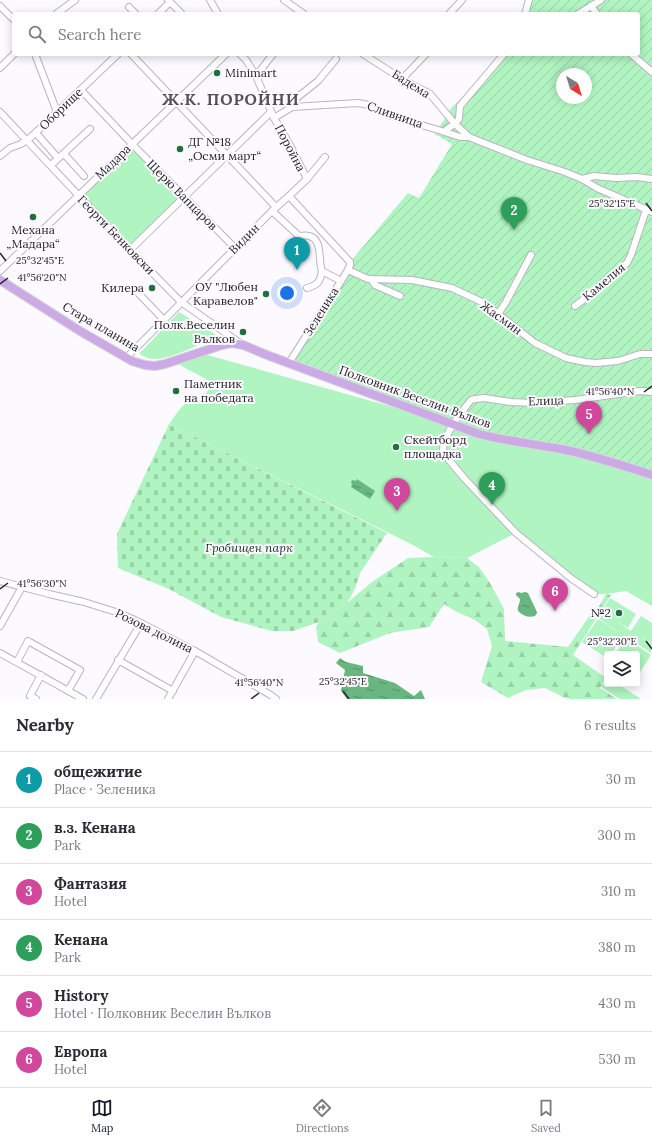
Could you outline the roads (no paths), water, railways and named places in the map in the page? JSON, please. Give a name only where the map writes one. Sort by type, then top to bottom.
[{"type":"main road","name":"Стара планина","points":[[0,280],[80,331],[126,358],[145,365],[156,366],[175,362],[222,345],[232,343],[243,345]]},
{"type":"main road","name":"Полковник Веселин Вълков","points":[[243,345],[266,355],[479,434],[497,439],[543,446],[596,457],[652,475]]},
{"type":"street","points":[[59,12],[75,0]]},
{"type":"street","points":[[210,0],[217,12]]},
{"type":"street","points":[[284,0],[301,12]]},
{"type":"street","points":[[451,12],[462,0]]},
{"type":"street","points":[[526,12],[529,0]]},
{"type":"street","points":[[581,12],[601,0]]},
{"type":"street","points":[[160,12],[169,1],[180,12]]},
{"type":"street","points":[[0,6],[12,18]]},
{"type":"street","points":[[591,6],[596,12]]},
{"type":"street","points":[[129,7],[134,12]]},
{"type":"street","points":[[0,68],[12,56]]},
{"type":"street","points":[[36,56],[57,112]]},
{"type":"street","name":"Оборище","points":[[0,156],[10,148],[21,144],[36,133],[116,56]]},
{"type":"street","points":[[133,56],[228,155],[299,236],[309,236],[316,240],[320,268],[322,271],[321,280],[314,286],[307,288]]},
{"type":"street","name":"Мадара","points":[[0,272],[223,56]]},
{"type":"street","name":"Поройна","points":[[242,56],[256,76],[273,115],[307,179]]},
{"type":"street","points":[[256,76],[271,56]]},
{"type":"street","name":"Бадема","points":[[366,56],[402,79],[430,94],[455,124],[470,137]]},
{"type":"street","points":[[402,79],[424,56]]},
{"type":"street","points":[[445,132],[447,128],[455,124],[459,119],[460,106],[504,56]]},
{"type":"street","points":[[633,56],[652,72]]},
{"type":"street","points":[[292,107],[294,100],[318,81],[336,59]]},
{"type":"street","name":"Щерю Вапцаров","points":[[81,90],[235,248]]},
{"type":"street","name":"Сливница","points":[[130,250],[228,155],[273,115],[292,107],[358,102],[369,105],[388,115],[460,137],[470,137]]},
{"type":"street","name":"Георги Бенковски","points":[[0,112],[181,302],[243,345]]},
{"type":"street","points":[[51,165],[90,130]]},
{"type":"street","points":[[36,133],[84,176]]},
{"type":"street","points":[[470,137],[527,160],[582,179],[597,188],[649,211]]},
{"type":"street","name":"Видин","points":[[126,358],[274,209],[307,179],[325,157]]},
{"type":"street","points":[[582,179],[594,176],[616,178],[652,178]]},
{"type":"street","points":[[289,196],[348,260],[350,265],[348,270]]},
{"type":"street","name":"Камелия","points":[[575,306],[600,287],[627,263],[649,211]]},
{"type":"street","points":[[498,314],[531,255]]},
{"type":"street","name":"Жасмин","points":[[348,270],[362,277],[371,279],[412,280],[452,288],[484,304],[522,334],[566,358],[592,363],[612,362],[640,354],[652,354]]},
{"type":"street","name":"Зеленика","points":[[289,363],[348,270]]},
{"type":"street","points":[[322,271],[341,281]]},
{"type":"street","points":[[371,279],[375,285],[400,296]]},
{"type":"street","points":[[140,294],[162,322]]},
{"type":"street","name":"Елица","points":[[594,594],[572,579],[516,533],[449,460],[443,450],[444,441],[453,424],[469,402],[478,398],[533,403],[575,400],[640,391],[652,392]]},
{"type":"street","name":"Розова долина","points":[[0,581],[66,599],[84,602],[116,612],[141,623],[195,651],[276,699]]},
{"type":"street","points":[[0,626],[22,587]]},
{"type":"street","points":[[96,699],[141,623]]},
{"type":"street","points":[[17,662],[28,642],[80,670],[68,691]]},
{"type":"street","points":[[168,699],[195,651]]},
{"type":"street","points":[[0,653],[83,699]]},
{"type":"street","points":[[118,660],[173,691]]},
{"type":"street","points":[[36,699],[30,696],[41,675]]},
{"type":"water","points":[[357,479],[375,491],[370,499],[351,487],[351,481],[356,481]]},
{"type":"water","points":[[516,593],[528,593],[537,613],[535,616],[526,616],[518,611],[520,599]]},
{"type":"water","points":[[340,658],[346,662],[363,666],[363,673],[395,683],[414,696],[421,690],[425,699],[347,699],[341,691],[345,670],[336,663]]},
{"type":"place","name":"Minimart","points":[[217,73]]},
{"type":"place","name":"ДГ №18 „Осми март“","points":[[180,149]]},
{"type":"place","name":"Механа „Мадара“","points":[[33,217]]},
{"type":"place","name":"в.з. Кенана","points":[[514,230]]},
{"type":"place","name":"общежитие","points":[[297,270]]},
{"type":"place","name":"Килера","points":[[152,288]]},
{"type":"place","name":"ОУ \"Любен Каравелов\"","points":[[266,294]]},
{"type":"place","name":"Полк.Веселин Вълков","points":[[243,332]]},
{"type":"place","name":"Паметник на победата","points":[[176,391]]},
{"type":"place","name":"History","points":[[589,434]]},
{"type":"place","name":"Скейтборд площадка","points":[[396,447]]},
{"type":"place","name":"Кенана","points":[[492,505]]},
{"type":"place","name":"Фантазия","points":[[397,511]]},
{"type":"place","name":"Европа","points":[[555,611]]},
{"type":"place","name":"№2","points":[[619,613]]},
{"type":"district","name":"Ж.К. ПОРОЙНИ","points":[[231,99]]},
{"type":"park label","name":"Гробищен парк","points":[[249,548]]}]
